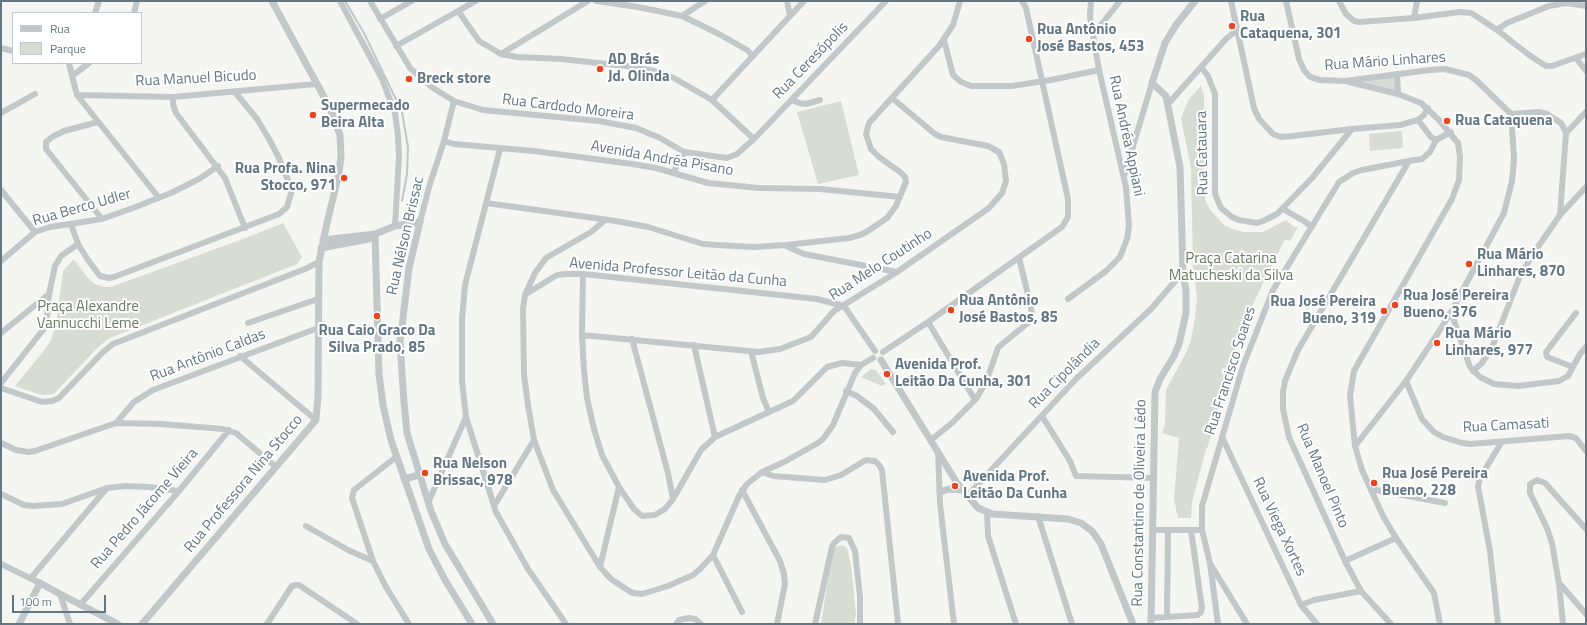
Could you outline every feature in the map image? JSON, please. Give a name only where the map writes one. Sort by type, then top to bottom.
[{"type":"street","points":[[95,12],[99,1]]},
{"type":"street","points":[[134,12],[138,1]]},
{"type":"street","name":"Rua Professora Nina Stocco","points":[[142,624],[275,466],[316,420],[318,394],[319,262],[339,173],[341,156],[340,135],[330,108],[272,1]]},
{"type":"street","points":[[340,1],[382,79],[394,112],[398,136],[395,226]]},
{"type":"street","name":"Rua Cardodo Moreira","points":[[370,1],[410,68],[421,79],[454,101],[483,110],[599,121],[636,128],[660,138],[684,152],[727,158],[737,154],[754,139]]},
{"type":"street","points":[[380,19],[412,1]]},
{"type":"street","points":[[396,46],[459,12],[476,1]]},
{"type":"street","points":[[501,54],[588,1]]},
{"type":"street","points":[[596,1],[638,7],[682,16],[719,34],[747,50],[753,56]]},
{"type":"street","points":[[682,16],[705,1]]},
{"type":"street","points":[[787,1],[790,16]]},
{"type":"street","points":[[712,100],[804,1]]},
{"type":"street","name":"Rua Ceresópolis","points":[[754,139],[886,1]]},
{"type":"street","points":[[486,203],[648,227],[703,244],[754,247],[786,245],[849,238],[864,233],[887,218],[896,206],[906,182],[905,177],[900,172],[875,154],[868,144],[866,130],[871,119],[944,40],[953,25],[960,1]]},
{"type":"street","points":[[883,352],[1019,258],[1062,227],[1066,222],[1069,212],[1068,199],[1026,8],[1022,1]]},
{"type":"street","points":[[1026,8],[1029,1]]},
{"type":"street","name":"Rua Andréa Appiani","points":[[1068,299],[1106,271],[1120,257],[1127,239],[1128,226],[1124,178],[1099,70],[1090,17],[1092,1]]},
{"type":"street","points":[[1093,35],[1120,1]]},
{"type":"street","points":[[1124,178],[1165,43],[1176,25],[1195,1]]},
{"type":"street","points":[[1231,1],[1254,108],[1259,119],[1267,130],[1273,134],[1281,136],[1400,126],[1418,120],[1424,115],[1428,108]]},
{"type":"street","name":"Rua Mário Linhares","points":[[1286,1],[1299,59],[1304,70],[1309,76],[1320,80],[1345,81],[1445,69],[1469,75],[1511,114]]},
{"type":"street","points":[[1339,1],[1346,14],[1350,18],[1359,22],[1414,18],[1464,12],[1476,16],[1497,30],[1543,65],[1552,66],[1586,54]]},
{"type":"street","points":[[1414,18],[1417,1]]},
{"type":"street","points":[[1497,30],[1507,23],[1549,6],[1566,4],[1586,6]]},
{"type":"street","points":[[459,12],[479,41],[501,54],[517,57],[561,59],[620,66],[654,71],[674,78],[712,100],[754,139]]},
{"type":"street","points":[[1168,104],[1228,36],[1238,32]]},
{"type":"street","points":[[944,40],[951,71],[957,79],[971,86],[1003,87],[1099,70]]},
{"type":"street","points":[[1,48],[12,51]]},
{"type":"street","points":[[1576,58],[1586,71]]},
{"type":"street","points":[[68,64],[77,95],[159,198]]},
{"type":"street","points":[[72,76],[88,64]]},
{"type":"street","name":"Rua Catauara","points":[[1201,67],[1208,76],[1215,94],[1214,186],[1217,201],[1232,217],[1250,223],[1263,221],[1277,214],[1312,178],[1352,129]]},
{"type":"street","points":[[1397,74],[1398,94]]},
{"type":"street","points":[[1345,81],[1398,94],[1421,103],[1428,108],[1458,143],[1460,158],[1459,180],[1452,199],[1354,371],[1350,396],[1355,446],[1362,470],[1396,538],[1434,593],[1440,624]]},
{"type":"street","name":"Rua Constantino de Oliveira Lêdo","points":[[1151,621],[1155,392],[1160,379],[1174,356],[1186,312],[1186,291],[1183,272],[1181,172],[1168,104],[1164,93],[1152,83]]},
{"type":"street","name":"Rua Manuel Bicudo","points":[[77,95],[173,96],[236,92],[316,84]]},
{"type":"street","points":[[71,224],[78,244],[100,276],[114,277],[279,214],[287,207],[292,190],[278,156],[269,139],[257,119],[236,92]]},
{"type":"street","points":[[1,113],[35,94]]},
{"type":"street","points":[[173,96],[173,104],[176,113],[218,166],[225,178],[245,228]]},
{"type":"street","name":"Rua Melo Coutinho","points":[[582,335],[759,352],[780,348],[811,337],[830,314],[897,272],[989,208],[1002,193],[1006,181],[1004,164],[998,152],[988,146],[941,137],[935,134],[892,98]]},
{"type":"street","points":[[792,100],[799,104],[806,104],[820,100]]},
{"type":"street","name":"Rua Nélson Brissac","points":[[454,101],[444,141],[429,187],[409,268],[400,343],[404,402],[407,433],[428,503],[446,544],[493,624]]},
{"type":"street","points":[[1355,446],[1406,381],[1451,312],[1504,213],[1512,181],[1514,158],[1511,114],[1539,112],[1547,114],[1561,123],[1566,134],[1560,215]]},
{"type":"street","points":[[1566,134],[1586,112]]},
{"type":"street","points":[[1418,120],[1431,137],[1436,140],[1450,132]]},
{"type":"street","points":[[98,122],[52,137],[46,142],[46,149],[102,219]]},
{"type":"street","name":"Rua Francisco Soares","points":[[1218,624],[1210,563],[1202,530],[1201,516],[1204,497],[1243,366],[1268,301],[1273,290],[1339,182],[1347,176],[1362,170],[1422,159],[1430,152],[1436,140]]},
{"type":"street","name":"Avenida Andréa Pisano","points":[[444,141],[454,144],[632,164],[673,173],[708,183],[759,188],[820,189],[900,197]]},
{"type":"street","points":[[500,149],[465,285],[462,308],[462,381],[466,417],[494,506],[512,542],[528,569],[566,624]]},
{"type":"street","points":[[673,173],[684,152]]},
{"type":"street","name":"Rua Manoel Pinto","points":[[1391,624],[1361,591],[1345,561],[1289,437],[1283,409],[1283,392],[1285,381],[1298,350],[1409,161]]},
{"type":"street","name":"Rua Berco Udler","points":[[1,261],[35,232],[102,219],[159,198],[198,180],[218,166]]},
{"type":"street","points":[[1474,371],[1482,363],[1493,345],[1520,276],[1533,254],[1560,215],[1586,186]]},
{"type":"street","points":[[1,190],[35,232]]},
{"type":"street","points":[[1283,209],[1299,217],[1312,227]]},
{"type":"street","points":[[605,220],[591,232],[546,258],[535,273],[525,295],[523,309],[524,375],[534,440],[558,500],[600,567],[611,579],[629,591],[642,594],[668,586],[693,575],[704,566],[713,555],[742,490],[751,480],[762,472],[798,454],[823,439],[833,425],[846,391],[855,373],[861,365],[873,358]]},
{"type":"street","points":[[323,240],[375,234],[395,226],[420,222]]},
{"type":"street","points":[[321,248],[369,239],[375,234]]},
{"type":"street","points":[[375,234],[379,374],[383,405],[391,440],[429,549],[445,580],[472,624]]},
{"type":"street","points":[[1,383],[43,330],[47,317],[55,266],[58,260],[78,244]]},
{"type":"street","points":[[786,245],[804,254],[897,272]]},
{"type":"street","points":[[931,440],[947,428],[975,400],[986,382],[998,348],[1031,320],[1032,315],[1030,303],[1019,258]]},
{"type":"street","points":[[1,388],[42,402],[52,401],[58,398],[102,353],[113,344],[319,262]]},
{"type":"street","name":"Rua Cipolândia","points":[[964,493],[1042,416],[1093,362],[1151,310],[1183,272]]},
{"type":"street","points":[[583,274],[582,335],[584,377],[594,429],[602,455],[619,487],[634,509],[642,516],[655,515],[662,512],[673,499],[701,450],[715,437],[798,398],[827,367],[842,363],[861,365]]},
{"type":"street","name":"Avenida Professor Leitão da Cunha","points":[[525,295],[540,284],[557,275],[583,274],[817,299],[844,306]]},
{"type":"street","points":[[1,333],[50,294]]},
{"type":"street","points":[[248,323],[318,299]]},
{"type":"street","points":[[844,306],[875,350]]},
{"type":"street","points":[[1451,312],[1470,367],[1480,377],[1494,384],[1510,386],[1556,382],[1568,376],[1580,354],[1586,347]]},
{"type":"street","points":[[1573,367],[1547,357],[1546,352],[1576,313]]},
{"type":"street","points":[[928,322],[975,400]]},
{"type":"street","name":"Rua Antônio Caldas","points":[[116,423],[134,402],[143,395],[240,356],[318,328]]},
{"type":"street","points":[[632,339],[668,473],[673,499]]},
{"type":"street","points":[[694,345],[715,437]]},
{"type":"street","points":[[875,350],[881,350],[883,352]]},
{"type":"street","points":[[873,358],[875,350]]},
{"type":"street","points":[[751,351],[769,412]]},
{"type":"street","points":[[881,360],[883,358],[883,352]]},
{"type":"street","points":[[240,356],[316,420]]},
{"type":"street","points":[[873,358],[878,361],[881,360]]},
{"type":"street","points":[[881,360],[964,493],[978,508],[987,513],[1010,516],[1038,516],[1075,521],[1092,531],[1101,544],[1134,624]]},
{"type":"street","name":"Rua Camasati","points":[[1406,381],[1422,419],[1434,432],[1443,437],[1462,443],[1471,444],[1569,436],[1576,438],[1586,451]]},
{"type":"street","points":[[846,391],[857,396],[874,409],[893,432]]},
{"type":"street","points":[[1042,416],[1070,461],[1076,476],[1154,478]]},
{"type":"street","points":[[428,503],[466,417]]},
{"type":"street","points":[[1,443],[24,452],[35,451],[116,423],[161,424],[229,430],[242,438],[275,466]]},
{"type":"street","name":"Rua Pedro Jácome Vieira","points":[[80,605],[179,491],[229,430]]},
{"type":"street","name":"Rua Viega Xortes","points":[[1222,437],[1301,605],[1317,624]]},
{"type":"street","points":[[494,506],[534,440]]},
{"type":"street","points":[[1498,624],[1490,551],[1478,486],[1480,478],[1501,442]]},
{"type":"street","points":[[938,451],[940,492],[954,624]]},
{"type":"street","points":[[396,457],[353,493],[352,498],[373,561],[386,587],[409,624]]},
{"type":"street","points":[[762,472],[773,476],[825,480],[841,475],[866,460],[875,461],[879,465],[882,470],[898,624]]},
{"type":"street","points":[[404,479],[419,475]]},
{"type":"street","points":[[1563,624],[1559,584],[1550,536],[1530,493],[1530,484],[1537,480],[1545,482],[1586,529]]},
{"type":"street","points":[[1,494],[24,505],[44,506],[62,504],[107,488],[125,486],[149,487],[179,491]]},
{"type":"street","points":[[600,567],[619,487]]},
{"type":"street","points":[[31,578],[107,488]]},
{"type":"street","points":[[940,492],[949,489],[964,493]]},
{"type":"street","points":[[1371,489],[1445,503]]},
{"type":"street","points":[[742,490],[780,561],[784,574],[785,584],[777,624]]},
{"type":"street","points":[[987,513],[988,536],[1016,624]]},
{"type":"street","points":[[1038,516],[1072,624]]},
{"type":"street","points":[[306,526],[348,550],[373,561]]},
{"type":"street","points":[[1153,530],[1202,530]]},
{"type":"street","points":[[1166,616],[1168,530]]},
{"type":"street","points":[[1151,621],[1166,616],[1198,615],[1202,611],[1191,530]]},
{"type":"street","points":[[815,624],[832,547],[841,537],[849,538],[855,551],[860,598],[860,624]]},
{"type":"street","points":[[1345,561],[1396,538]]},
{"type":"street","points":[[713,555],[742,612]]},
{"type":"street","points":[[1210,563],[1246,624]]},
{"type":"street","points":[[1,564],[40,582],[80,605],[118,624]]},
{"type":"street","points":[[19,624],[40,582]]},
{"type":"street","points":[[1559,584],[1586,614]]},
{"type":"street","points":[[267,624],[292,586],[296,585],[299,585],[357,624]]},
{"type":"street","points":[[1301,605],[1314,600],[1361,591]]},
{"type":"street","points":[[60,594],[70,624]]},
{"type":"street","points":[[676,624],[678,620],[689,618],[695,619],[701,624]]},
{"type":"green space","points":[[1395,76],[1395,91],[1358,82]]},
{"type":"green space","name":"Praça Catarina Matucheski da Silva","points":[[1201,86],[1204,95],[1204,193],[1206,203],[1212,212],[1224,225],[1244,232],[1263,232],[1286,220],[1294,227],[1298,227],[1290,241],[1285,239],[1249,312],[1238,340],[1206,449],[1192,502],[1191,518],[1178,518],[1174,499],[1179,438],[1162,433],[1165,424],[1166,390],[1186,353],[1191,340],[1195,318],[1197,297],[1193,265],[1191,168],[1181,118],[1189,99]]},
{"type":"green space","points":[[841,101],[859,175],[818,184],[797,112]]},
{"type":"green space","points":[[1402,131],[1403,148],[1370,151],[1369,134]]},
{"type":"green space","name":"Praça Alexandre Vannucchi Leme","points":[[283,223],[302,257],[297,264],[110,338],[98,347],[54,394],[41,395],[15,386],[51,340],[56,324],[63,271],[73,260],[95,284],[104,287],[111,287]]},
{"type":"green space","points":[[871,369],[876,370],[886,384],[882,386],[861,377]]},
{"type":"green space","points":[[842,545],[847,548],[851,565],[856,615],[854,624],[821,624],[833,548]]},
{"type":"waterway","points":[[345,1],[364,33],[402,112],[408,147],[407,174],[402,201]]},
{"type":"place","name":"Rua Cataquena, 301","points":[[1232,26]]},
{"type":"place","name":"Rua Antônio José Bastos, 453","points":[[1029,39]]},
{"type":"place","name":"AD Brás Jd. Olinda","points":[[600,69]]},
{"type":"place","name":"Breck store","points":[[409,79]]},
{"type":"place","name":"Supermecado Beira Alta","points":[[313,115]]},
{"type":"place","name":"Rua Cataquena","points":[[1447,121]]},
{"type":"place","name":"Rua Profa. Nina Stocco, 971","points":[[344,178]]},
{"type":"place","name":"Rua Mário Linhares, 870","points":[[1469,264]]},
{"type":"place","name":"Rua José Pereira Bueno, 376","points":[[1395,305]]},
{"type":"place","name":"Rua Antônio José Bastos, 85","points":[[951,310]]},
{"type":"place","name":"Rua José Pereira Bueno, 319","points":[[1384,311]]},
{"type":"place","name":"Rua Caio Graco Da Silva Prado, 85","points":[[377,316]]},
{"type":"place","name":"Rua Mário Linhares, 977","points":[[1437,343]]},
{"type":"place","name":"Avenida Prof. Leitão Da Cunha, 301","points":[[887,374]]},
{"type":"place","name":"Rua Nelson Brissac, 978","points":[[425,473]]},
{"type":"place","name":"Rua José Pereira Bueno, 228","points":[[1374,483]]},
{"type":"place","name":"Avenida Prof. Leitão Da Cunha","points":[[955,486]]}]
